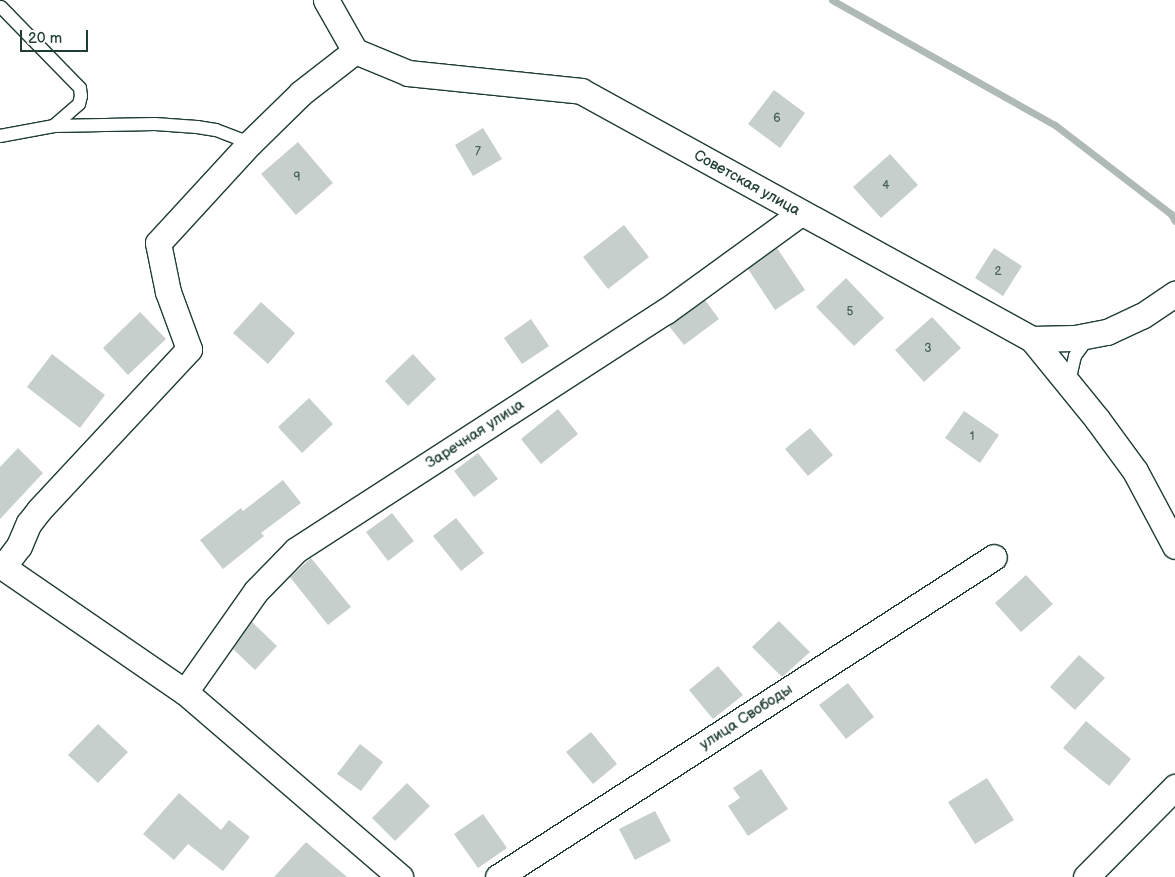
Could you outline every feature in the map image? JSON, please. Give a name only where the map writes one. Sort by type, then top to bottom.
[{"type":"street","points":[[326,0],[355,52],[301,93],[250,142],[158,243],[168,292],[189,348],[39,510],[29,522],[19,546],[2,566],[185,692],[400,877]]},
{"type":"street","name":"Советская улица","points":[[355,52],[408,73],[580,91],[1032,340]]},
{"type":"street","name":"Заречная улица","points":[[185,692],[256,591],[296,550],[666,311],[801,213]]},
{"type":"street","points":[[1032,340],[1090,336],[1134,320],[1175,294]]},
{"type":"street","points":[[1032,340],[1135,471],[1175,546]]},
{"type":"street","name":"улица Свободы","points":[[498,877],[994,558]]},
{"type":"street","points":[[1086,877],[1175,787]]},
{"type":"lane","points":[[1,7],[80,88],[79,104],[54,126]]},
{"type":"lane","points":[[0,136],[54,126],[154,124],[198,126],[250,142]]},
{"type":"lane","points":[[1068,384],[1075,356],[1090,336]]},
{"type":"building","points":[[774,90],[805,113],[780,148],[748,124]]},
{"type":"building","points":[[483,128],[502,159],[473,176],[455,145]]},
{"type":"building","points":[[298,142],[333,183],[296,215],[261,174]]},
{"type":"building","points":[[890,154],[918,185],[881,218],[853,187]]},
{"type":"building","points":[[624,225],[649,257],[608,289],[583,257]]},
{"type":"building","points":[[777,248],[805,290],[775,310],[748,269]]},
{"type":"building","points":[[994,248],[1022,266],[1003,296],[975,278]]},
{"type":"building","points":[[846,278],[884,318],[854,346],[816,307]]},
{"type":"building","points":[[705,300],[719,319],[684,345],[669,326]]},
{"type":"building","points":[[261,302],[295,333],[268,364],[233,333]]},
{"type":"building","points":[[140,312],[166,339],[128,375],[103,348]]},
{"type":"building","points":[[932,317],[961,348],[924,382],[895,350]]},
{"type":"building","points":[[531,319],[549,346],[522,364],[504,338]]},
{"type":"building","points":[[52,354],[105,395],[80,428],[27,387]]},
{"type":"building","points":[[413,354],[436,379],[408,406],[385,381]]},
{"type":"building","points":[[309,398],[333,424],[302,453],[278,427]]},
{"type":"building","points":[[558,409],[578,434],[541,464],[521,439]]},
{"type":"building","points":[[964,411],[999,435],[980,463],[945,438]]},
{"type":"building","points":[[810,428],[833,455],[808,476],[785,449]]},
{"type":"building","points":[[18,448],[43,473],[0,519],[0,467]]},
{"type":"building","points":[[478,453],[498,479],[474,497],[454,471]]},
{"type":"building","points":[[283,480],[301,503],[261,533],[264,536],[223,569],[200,540],[241,508],[243,511]]},
{"type":"building","points":[[392,513],[414,541],[388,561],[366,532]]},
{"type":"building","points":[[456,518],[484,553],[461,571],[433,536]]},
{"type":"building","points":[[311,558],[351,607],[328,625],[290,577]]},
{"type":"building","points":[[1026,575],[1053,604],[1021,632],[995,603]]},
{"type":"building","points":[[779,621],[810,652],[782,677],[752,647]]},
{"type":"building","points":[[252,622],[277,646],[255,670],[233,649]]},
{"type":"building","points":[[1079,655],[1105,678],[1075,710],[1050,687]]},
{"type":"building","points":[[718,666],[743,695],[713,719],[689,690]]},
{"type":"building","points":[[848,683],[874,717],[846,739],[819,705]]},
{"type":"building","points":[[1086,721],[1131,759],[1109,786],[1063,748]]},
{"type":"building","points":[[98,724],[128,752],[98,783],[68,755]]},
{"type":"building","points":[[591,732],[617,764],[593,784],[566,752]]},
{"type":"building","points":[[360,744],[383,762],[361,791],[337,774]]},
{"type":"building","points":[[761,769],[788,809],[748,836],[728,806],[740,798],[733,788]]},
{"type":"building","points":[[987,778],[1014,820],[975,844],[948,802]]},
{"type":"building","points":[[407,783],[430,806],[395,841],[372,818]]},
{"type":"building","points":[[179,793],[221,830],[229,820],[250,837],[223,871],[188,844],[174,860],[143,834]]},
{"type":"building","points":[[655,811],[671,841],[635,860],[619,829]]},
{"type":"building","points":[[483,814],[507,848],[478,868],[454,834]]},
{"type":"building","points":[[306,842],[347,877],[274,877]]},
{"type":"waterway","points":[[832,0],[1055,125],[1171,214],[1175,221]]}]
